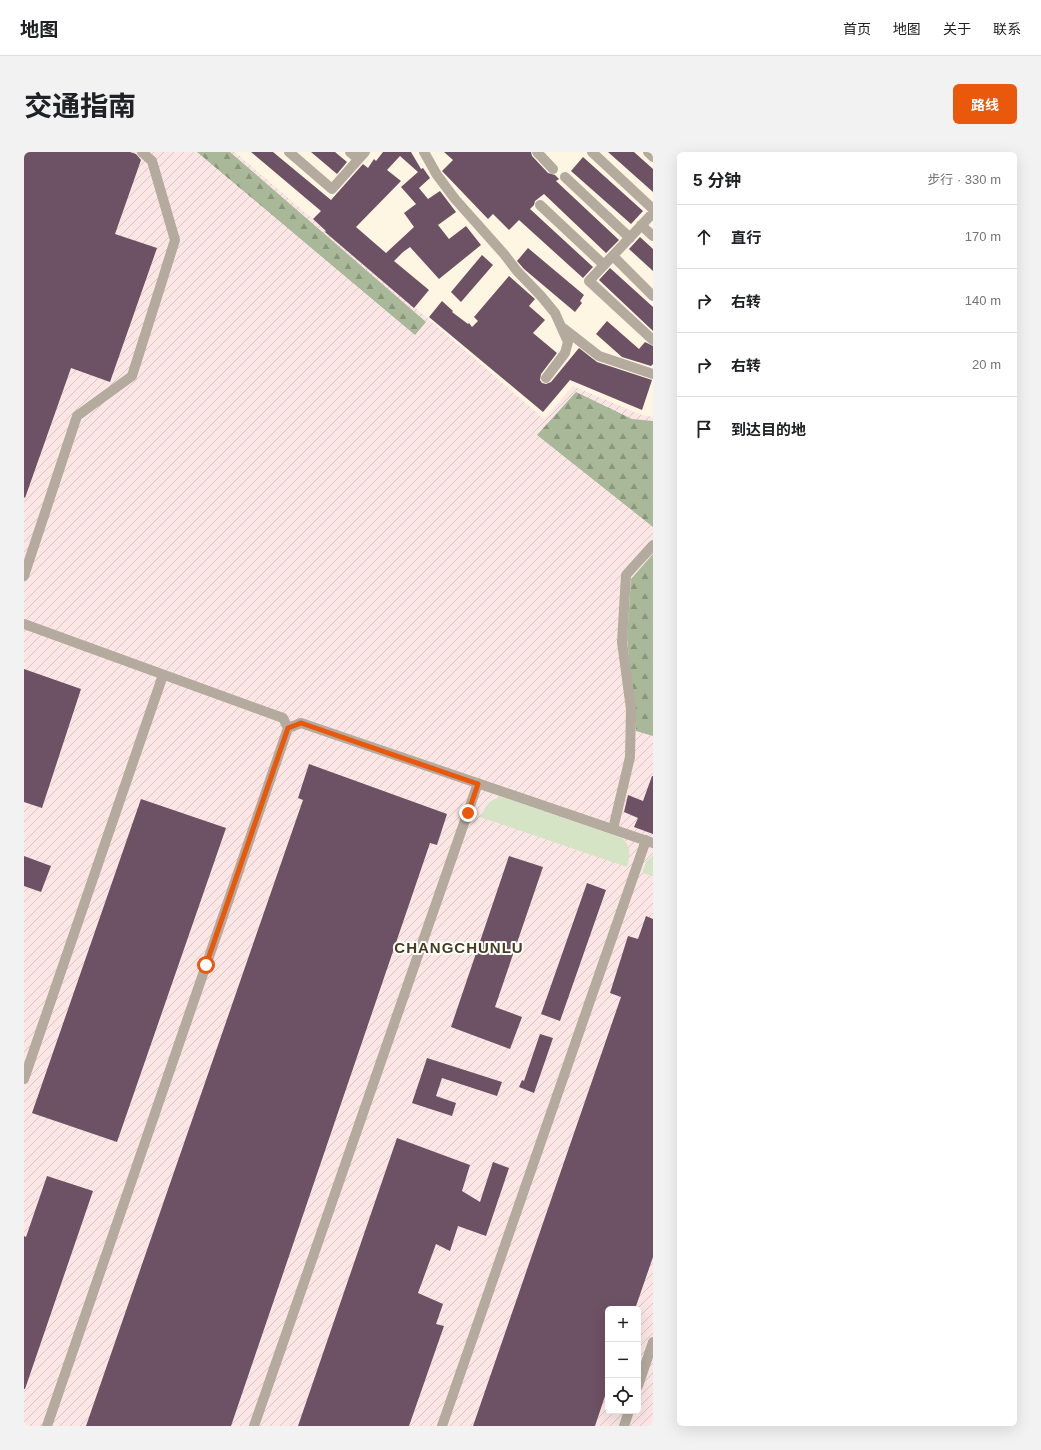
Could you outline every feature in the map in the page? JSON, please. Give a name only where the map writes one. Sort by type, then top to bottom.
[{"type":"street","points":[[24,576],[78,416],[132,376],[175,240],[152,161],[142,152]]},
{"type":"street","points":[[289,152],[332,189],[361,156],[350,152]]},
{"type":"street","points":[[424,152],[437,175],[455,199],[504,254],[516,271],[541,296],[555,313],[568,342],[565,353],[546,378]]},
{"type":"street","points":[[537,152],[553,169]]},
{"type":"street","points":[[592,152],[653,209]]},
{"type":"street","points":[[648,152],[653,157]]},
{"type":"street","points":[[565,177],[630,238]]},
{"type":"street","points":[[540,205],[604,265]]},
{"type":"street","points":[[653,213],[589,281],[653,340]]},
{"type":"street","points":[[641,225],[653,236]]},
{"type":"street","points":[[613,256],[653,296]]},
{"type":"street","points":[[563,328],[599,356],[653,374]]},
{"type":"street","points":[[613,829],[630,757],[631,709],[622,642],[626,575],[653,545]]},
{"type":"street","points":[[24,624],[283,718],[288,728],[47,1426]]},
{"type":"street","points":[[24,1079],[163,675]]},
{"type":"street","points":[[288,728],[301,723],[649,842],[442,1426]]},
{"type":"street","points":[[254,1426],[478,784]]},
{"type":"street","points":[[641,1378],[653,1342]]},
{"type":"street","points":[[624,1426],[628,1414]]},
{"type":"shaded area","points":[[24,152],[235,152],[544,419],[573,386],[642,415],[653,417],[653,1426],[24,1426]]},
{"type":"green space","points":[[197,152],[230,152],[426,322],[415,335]]},
{"type":"green space","points":[[576,392],[632,419],[653,421],[653,527],[537,435]]},
{"type":"green space","points":[[653,554],[653,736],[636,731],[627,638],[631,579]]},
{"type":"green space","points":[[502,797],[622,838],[629,848],[627,867],[480,817],[486,806],[491,801]]},
{"type":"green space","points":[[653,855],[653,876],[642,873],[646,862]]},
{"type":"building","points":[[24,152],[130,152],[136,154],[141,160],[115,234],[157,248],[110,382],[71,368],[25,498],[24,497]]},
{"type":"building","points":[[251,152],[273,152],[331,200],[363,164],[368,168],[374,159],[376,161],[383,152],[411,152],[421,169],[423,168],[430,178],[419,188],[428,199],[440,191],[456,212],[438,225],[449,239],[466,226],[481,245],[439,279],[410,247],[403,252],[394,261],[429,290],[414,308],[325,232],[326,231],[313,219],[321,211]],"holes":[[[400,156],[418,172],[401,187],[416,204],[404,213],[414,227],[386,253],[356,227],[401,181],[387,170]]]},
{"type":"building","points":[[311,152],[335,152],[347,162],[337,174]]},
{"type":"building","points":[[444,152],[531,152],[532,156],[548,173],[555,175],[559,179],[556,181],[619,240],[606,253],[544,194],[535,201],[534,205],[530,209],[593,267],[583,278],[519,220],[509,230],[493,214],[488,219],[442,171],[453,160]]},
{"type":"building","points":[[608,152],[634,152],[653,169],[653,192]]},
{"type":"building","points":[[583,157],[643,211],[631,224],[571,171]]},
{"type":"building","points":[[640,237],[653,249],[653,271],[629,249]]},
{"type":"building","points":[[528,248],[584,295],[580,301],[582,303],[575,312],[524,269],[517,261]]},
{"type":"building","points":[[482,255],[493,265],[461,302],[451,292]]},
{"type":"building","points":[[610,268],[653,307],[653,331],[599,280]]},
{"type":"building","points":[[509,276],[535,299],[529,306],[545,320],[533,333],[557,353],[541,374],[540,380],[542,383],[546,384],[551,382],[579,348],[597,362],[652,380],[642,410],[570,380],[543,412],[429,317],[442,301],[453,311],[452,312],[468,324],[469,323],[472,327],[478,321],[474,317]]},
{"type":"building","points":[[607,321],[639,349],[645,342],[653,346],[653,364],[651,366],[622,357],[596,334]]},
{"type":"building","points":[[24,669],[81,689],[42,808],[24,802]]},
{"type":"building","points":[[309,764],[447,814],[437,845],[430,843],[231,1426],[86,1426],[303,800],[298,798]]},
{"type":"building","points":[[652,776],[653,834],[634,827],[638,818],[624,812],[628,795],[643,801]]},
{"type":"building","points":[[141,799],[226,828],[117,1142],[32,1113]]},
{"type":"building","points":[[24,856],[51,866],[41,892],[24,886]]},
{"type":"building","points":[[509,856],[543,867],[495,1007],[522,1017],[510,1049],[451,1027]]},
{"type":"building","points":[[587,883],[606,890],[560,1021],[541,1014]]},
{"type":"building","points":[[646,916],[653,919],[653,1257],[636,1306],[605,1306],[605,1396],[595,1426],[473,1426],[621,997],[610,993],[628,936],[638,939]]},
{"type":"building","points":[[540,1034],[553,1038],[534,1093],[519,1087],[522,1080],[524,1081]]},
{"type":"building","points":[[427,1058],[502,1082],[497,1096],[442,1078],[436,1096],[456,1103],[452,1116],[412,1103]]},
{"type":"building","points":[[397,1138],[470,1165],[462,1191],[480,1202],[493,1162],[509,1168],[486,1236],[458,1226],[450,1251],[436,1244],[418,1293],[443,1304],[436,1324],[444,1326],[409,1426],[298,1426]]},
{"type":"building","points":[[47,1176],[93,1191],[24,1389],[24,1236],[26,1237]]},
{"type":"district","name":"CHANGCHUNLU","points":[[459,948]]},
{"type":"route","points":[[206,965],[288,728],[301,723],[478,784],[468,813]]}]
